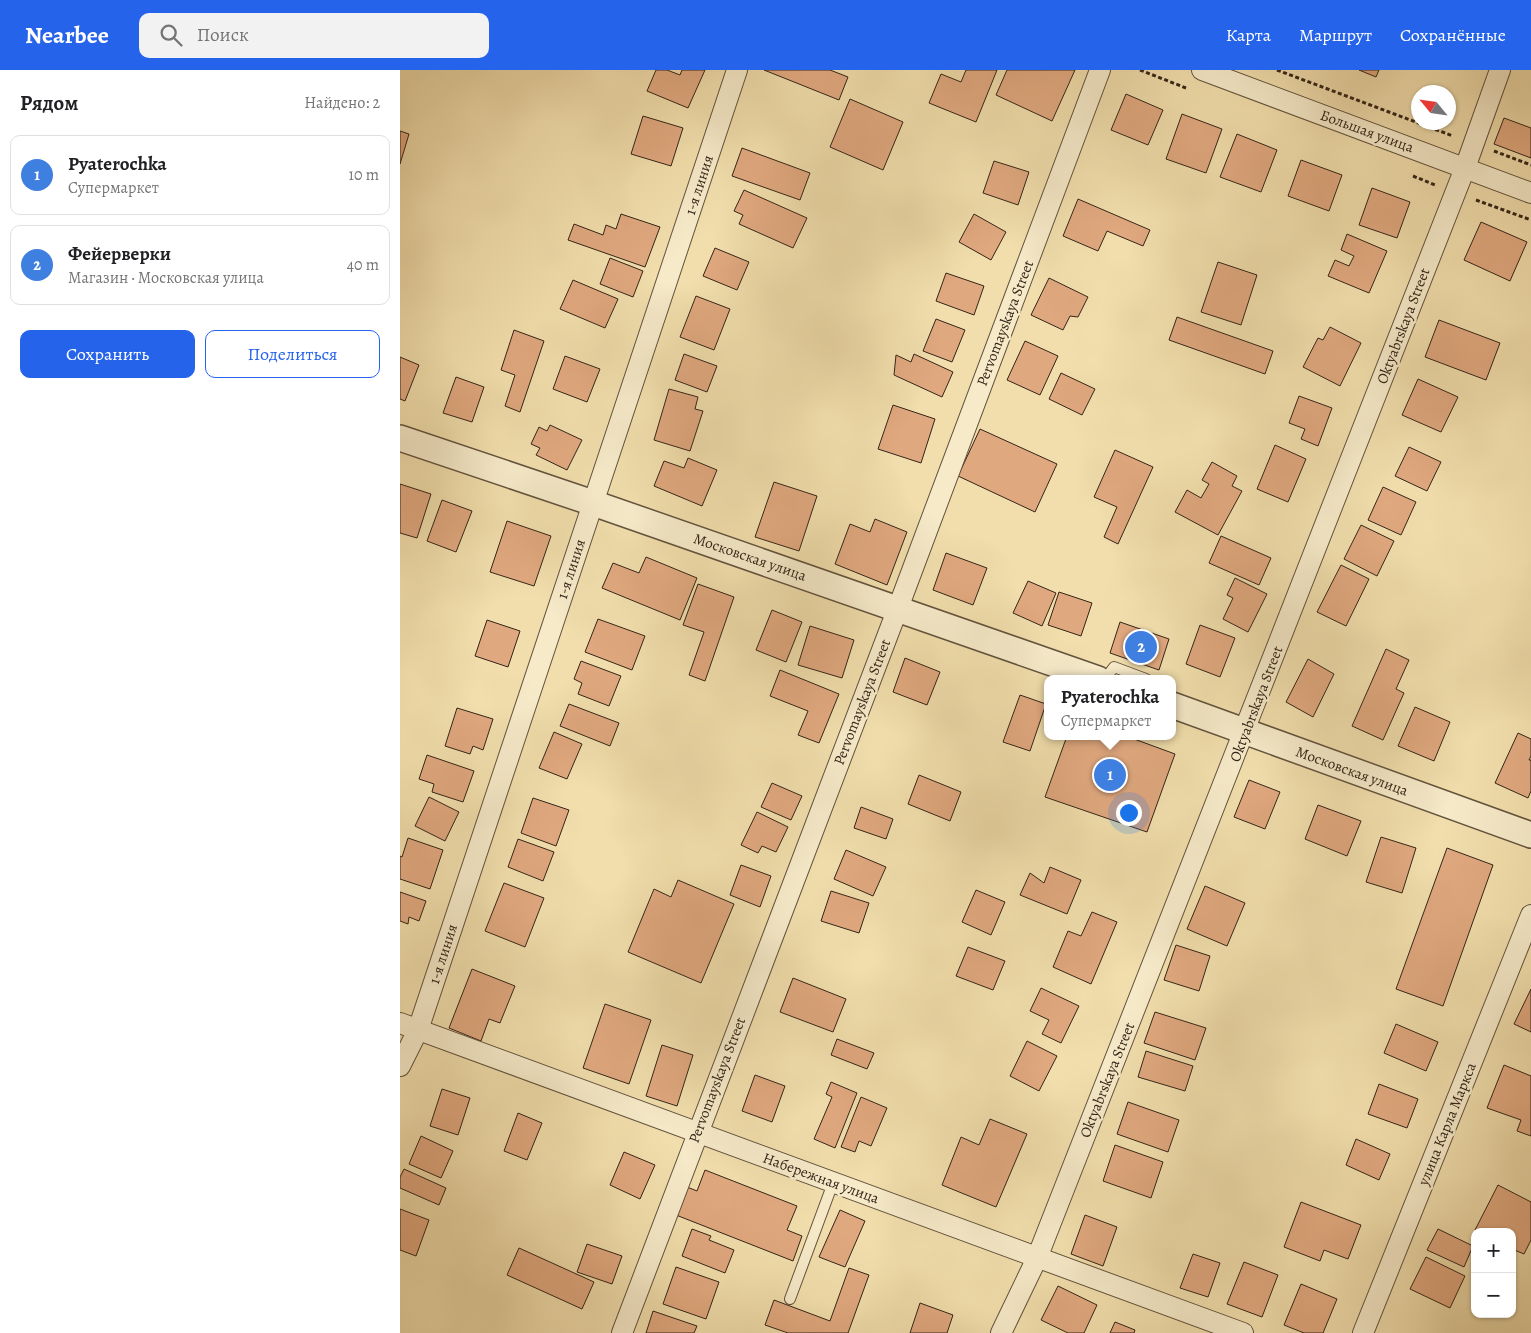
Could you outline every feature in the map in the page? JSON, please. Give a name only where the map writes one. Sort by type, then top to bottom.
[{"type":"street","name":"1-я линия","points":[[400,1066],[409,1026],[593,503],[737,70]]},
{"type":"street","name":"Pervomayskaya Street","points":[[622,1333],[898,608],[1100,70]]},
{"type":"street","name":"Большая улица","points":[[1202,70],[1531,193]]},
{"type":"street","name":"Oktyabrskaya Street","points":[[1001,1333],[1037,1258],[1245,732],[1456,193],[1500,70]]},
{"type":"street","name":"Московская улица","points":[[400,438],[898,608],[1087,675]]},
{"type":"street","name":"Московская улица","points":[[1178,710],[1245,732],[1531,835]]},
{"type":"street","name":"улица Карла Маркса","points":[[1363,1333],[1531,915]]},
{"type":"street","name":"Набережная улица","points":[[409,1026],[1242,1333]]},
{"type":"lane","points":[[1108,675],[1114,667],[1135,675]]},
{"type":"lane","points":[[790,1299],[833,1183]]},
{"type":"path","points":[[1277,70],[1531,165]]},
{"type":"path","points":[[1456,193],[1531,220]]},
{"type":"building","points":[[656,70],[667,70],[680,75],[682,70],[705,70],[688,108],[647,91]]},
{"type":"building","points":[[764,70],[830,70],[848,77],[839,100]]},
{"type":"building","points":[[966,70],[997,70],[976,122],[929,103],[941,74],[961,82]]},
{"type":"building","points":[[1007,70],[1075,70],[1052,121],[996,95]]},
{"type":"building","points":[[1359,70],[1379,70],[1376,77]]},
{"type":"building","points":[[1126,94],[1163,110],[1148,145],[1111,130]]},
{"type":"building","points":[[850,99],[903,122],[883,170],[830,147]]},
{"type":"building","points":[[1182,114],[1222,129],[1206,173],[1166,159]]},
{"type":"building","points":[[643,116],[683,128],[671,166],[631,154]]},
{"type":"building","points":[[1504,118],[1531,128],[1531,158],[1494,144]]},
{"type":"building","points":[[400,131],[409,134],[400,164]]},
{"type":"building","points":[[1237,134],[1277,150],[1261,192],[1220,177]]},
{"type":"building","points":[[742,148],[810,173],[800,200],[732,176]]},
{"type":"building","points":[[1301,160],[1342,175],[1329,211],[1288,196]]},
{"type":"building","points":[[994,161],[1029,172],[1018,205],[983,193]]},
{"type":"building","points":[[1372,188],[1410,202],[1397,238],[1359,225]]},
{"type":"building","points":[[744,190],[807,218],[793,248],[739,224],[743,215],[734,211]]},
{"type":"building","points":[[1078,199],[1150,230],[1143,246],[1107,231],[1098,251],[1063,236]]},
{"type":"building","points":[[621,214],[660,227],[645,267],[568,240],[574,224],[603,235],[606,225],[616,229]]},
{"type":"building","points":[[974,214],[1006,232],[991,260],[959,242]]},
{"type":"building","points":[[1481,222],[1527,242],[1510,281],[1464,260]]},
{"type":"building","points":[[1347,234],[1387,251],[1369,293],[1328,276],[1335,260],[1349,266],[1354,256],[1341,250]]},
{"type":"building","points":[[715,248],[749,262],[737,290],[703,276]]},
{"type":"building","points":[[610,258],[643,271],[633,297],[600,284]]},
{"type":"building","points":[[1218,262],[1257,275],[1241,325],[1201,312]]},
{"type":"building","points":[[946,273],[984,286],[974,315],[936,301]]},
{"type":"building","points":[[1049,278],[1088,297],[1078,317],[1070,316],[1063,330],[1031,315]]},
{"type":"building","points":[[573,280],[618,299],[605,328],[560,309]]},
{"type":"building","points":[[696,296],[730,309],[714,350],[680,337]]},
{"type":"building","points":[[1177,317],[1273,351],[1265,374],[1169,340]]},
{"type":"building","points":[[936,319],[965,330],[952,362],[923,351]]},
{"type":"building","points":[[1439,320],[1500,343],[1486,380],[1425,357]]},
{"type":"building","points":[[1330,327],[1361,343],[1340,386],[1303,367],[1318,338],[1323,340]]},
{"type":"building","points":[[514,330],[544,341],[520,412],[505,406],[515,375],[501,370]]},
{"type":"building","points":[[1025,341],[1058,356],[1040,395],[1007,380]]},
{"type":"building","points":[[684,354],[717,366],[707,392],[675,380]]},
{"type":"building","points":[[914,354],[953,372],[942,397],[894,375],[896,355],[911,362]]},
{"type":"building","points":[[565,356],[600,369],[587,402],[553,389]]},
{"type":"building","points":[[400,357],[419,365],[405,401],[400,399]]},
{"type":"building","points":[[1061,373],[1095,389],[1082,415],[1049,399]]},
{"type":"building","points":[[456,377],[484,387],[472,422],[443,413]]},
{"type":"building","points":[[1418,379],[1458,397],[1441,432],[1402,415]]},
{"type":"building","points":[[669,389],[698,397],[695,409],[703,411],[690,451],[654,440]]},
{"type":"building","points":[[1299,396],[1332,408],[1318,446],[1301,439],[1305,429],[1289,423]]},
{"type":"building","points":[[893,405],[935,419],[921,463],[878,449]]},
{"type":"building","points":[[550,425],[582,440],[567,470],[536,455],[540,448],[531,444],[539,427],[547,431]]},
{"type":"building","points":[[980,429],[1057,464],[1035,512],[958,476]]},
{"type":"building","points":[[1275,445],[1306,459],[1288,502],[1257,489]]},
{"type":"building","points":[[1409,447],[1441,462],[1427,491],[1395,476]]},
{"type":"building","points":[[1115,450],[1153,467],[1118,544],[1104,537],[1117,507],[1094,497]]},
{"type":"building","points":[[688,458],[717,470],[702,506],[654,486],[664,461],[684,468]]},
{"type":"building","points":[[1212,462],[1237,476],[1232,486],[1242,491],[1218,535],[1175,512],[1187,490],[1201,498],[1209,484],[1202,480]]},
{"type":"building","points":[[774,482],[817,496],[799,551],[755,537]]},
{"type":"building","points":[[400,484],[431,494],[417,538],[400,533]]},
{"type":"building","points":[[1383,487],[1416,502],[1401,535],[1368,520]]},
{"type":"building","points":[[442,500],[472,511],[456,552],[427,541]]},
{"type":"building","points":[[875,519],[907,532],[887,585],[835,564],[850,524],[870,532]]},
{"type":"building","points":[[507,521],[551,536],[534,586],[490,572]]},
{"type":"building","points":[[1361,525],[1394,541],[1377,576],[1344,559]]},
{"type":"building","points":[[1221,536],[1271,558],[1259,585],[1209,563]]},
{"type":"building","points":[[946,553],[987,568],[973,605],[933,590]]},
{"type":"building","points":[[646,557],[697,578],[680,620],[602,588],[613,563],[639,573]]},
{"type":"building","points":[[1341,565],[1369,579],[1346,626],[1317,612]]},
{"type":"building","points":[[1235,578],[1267,594],[1248,632],[1223,619],[1233,598],[1227,595]]},
{"type":"building","points":[[1028,581],[1056,593],[1042,626],[1013,613]]},
{"type":"building","points":[[698,584],[734,597],[705,681],[689,675],[704,632],[683,625]]},
{"type":"building","points":[[1059,592],[1092,603],[1081,636],[1048,625]]},
{"type":"building","points":[[772,610],[802,622],[786,662],[756,650]]},
{"type":"building","points":[[598,619],[645,636],[632,670],[585,652]]},
{"type":"building","points":[[487,620],[520,631],[508,667],[475,656]]},
{"type":"building","points":[[1120,622],[1169,639],[1159,670],[1110,653]]},
{"type":"building","points":[[1200,625],[1235,638],[1220,677],[1186,664]]},
{"type":"building","points":[[810,626],[854,640],[842,678],[798,665]]},
{"type":"building","points":[[1386,649],[1409,660],[1396,689],[1404,693],[1383,740],[1352,726]]},
{"type":"building","points":[[905,658],[940,672],[927,705],[893,692]]},
{"type":"building","points":[[1308,659],[1334,674],[1313,717],[1286,702]]},
{"type":"building","points":[[581,661],[621,676],[609,706],[578,694],[582,683],[574,679]]},
{"type":"building","points":[[780,670],[839,694],[819,743],[798,735],[808,711],[770,696]]},
{"type":"building","points":[[1020,695],[1044,703],[1044,710],[1030,751],[1003,742]]},
{"type":"building","points":[[569,704],[619,723],[610,746],[560,726]]},
{"type":"building","points":[[1415,707],[1450,722],[1434,761],[1398,746]]},
{"type":"building","points":[[457,708],[493,719],[483,750],[473,746],[470,754],[445,746]]},
{"type":"building","points":[[554,732],[582,744],[567,779],[539,768]]},
{"type":"building","points":[[1518,733],[1531,739],[1531,756],[1529,760],[1531,760],[1531,791],[1528,798],[1495,783]]},
{"type":"building","points":[[1066,740],[1137,740],[1175,754],[1147,832],[1045,797]]},
{"type":"building","points":[[427,755],[474,771],[463,802],[432,792],[434,784],[419,779]]},
{"type":"building","points":[[919,775],[961,792],[950,821],[908,804]]},
{"type":"building","points":[[1249,780],[1280,792],[1265,829],[1234,817]]},
{"type":"building","points":[[772,783],[802,796],[791,820],[761,807]]},
{"type":"building","points":[[429,797],[459,812],[445,841],[415,826]]},
{"type":"building","points":[[533,798],[569,810],[556,846],[521,833]]},
{"type":"building","points":[[1318,805],[1361,821],[1347,856],[1305,839]]},
{"type":"building","points":[[861,807],[893,819],[886,839],[854,828]]},
{"type":"building","points":[[757,812],[788,827],[776,852],[762,846],[758,853],[741,845]]},
{"type":"building","points":[[1381,837],[1416,848],[1402,893],[1366,882]]},
{"type":"building","points":[[408,838],[443,850],[430,889],[400,879],[400,856],[402,857]]},
{"type":"building","points":[[518,839],[554,852],[543,881],[508,867]]},
{"type":"building","points":[[1447,848],[1493,865],[1443,1006],[1396,989]]},
{"type":"building","points":[[846,850],[886,867],[873,896],[834,879]]},
{"type":"building","points":[[741,865],[771,876],[760,907],[730,895]]},
{"type":"building","points":[[1050,867],[1081,880],[1067,914],[1020,895],[1030,873],[1044,883]]},
{"type":"building","points":[[678,880],[734,904],[701,983],[628,952],[654,889],[671,897]]},
{"type":"building","points":[[504,883],[544,898],[525,947],[485,931]]},
{"type":"building","points":[[1205,886],[1245,903],[1227,946],[1187,929]]},
{"type":"building","points":[[976,890],[1005,902],[991,935],[962,922]]},
{"type":"building","points":[[831,891],[869,903],[859,933],[821,921]]},
{"type":"building","points":[[400,892],[426,901],[419,921],[409,917],[408,924],[400,921]]},
{"type":"building","points":[[1092,912],[1117,922],[1091,984],[1053,967],[1068,931],[1081,936]]},
{"type":"building","points":[[1176,945],[1210,956],[1199,991],[1164,980]]},
{"type":"building","points":[[968,947],[1005,961],[993,990],[956,976]]},
{"type":"building","points":[[472,969],[515,986],[500,1023],[489,1019],[481,1041],[449,1028]]},
{"type":"building","points":[[793,978],[846,999],[833,1032],[780,1012]]},
{"type":"building","points":[[1041,988],[1079,1006],[1061,1043],[1042,1034],[1049,1020],[1030,1011]]},
{"type":"building","points":[[1531,989],[1531,1032],[1514,1024]]},
{"type":"building","points":[[605,1004],[651,1020],[629,1084],[583,1068]]},
{"type":"building","points":[[1155,1012],[1206,1028],[1195,1060],[1144,1043]]},
{"type":"building","points":[[1396,1024],[1438,1042],[1426,1071],[1384,1053]]},
{"type":"building","points":[[837,1039],[874,1053],[867,1069],[831,1055]]},
{"type":"building","points":[[1027,1041],[1057,1056],[1039,1091],[1010,1076]]},
{"type":"building","points":[[662,1045],[693,1055],[677,1106],[646,1096]]},
{"type":"building","points":[[1146,1051],[1193,1066],[1185,1091],[1138,1077]]},
{"type":"building","points":[[1504,1065],[1531,1076],[1531,1136],[1517,1131],[1521,1120],[1487,1108]]},
{"type":"building","points":[[755,1075],[785,1086],[772,1122],[742,1111]]},
{"type":"building","points":[[831,1082],[857,1093],[835,1148],[814,1139],[832,1097],[826,1094]]},
{"type":"building","points":[[1379,1084],[1418,1099],[1407,1128],[1368,1114]]},
{"type":"building","points":[[442,1089],[470,1098],[458,1135],[430,1126]]},
{"type":"building","points":[[861,1097],[887,1108],[871,1146],[859,1141],[855,1152],[841,1147]]},
{"type":"building","points":[[1128,1102],[1179,1120],[1168,1152],[1117,1134]]},
{"type":"building","points":[[518,1113],[542,1123],[527,1160],[504,1151]]},
{"type":"building","points":[[990,1119],[1027,1134],[996,1207],[942,1185],[961,1137],[979,1145]]},
{"type":"building","points":[[421,1136],[453,1151],[441,1178],[409,1164]]},
{"type":"building","points":[[1356,1139],[1390,1154],[1379,1180],[1346,1165]]},
{"type":"building","points":[[1115,1145],[1163,1162],[1151,1198],[1103,1181]]},
{"type":"building","points":[[624,1152],[655,1165],[640,1199],[610,1185]]},
{"type":"building","points":[[404,1169],[446,1188],[439,1205],[400,1188],[400,1177]]},
{"type":"building","points":[[705,1170],[797,1206],[787,1230],[802,1236],[793,1261],[676,1215],[687,1187],[697,1191]]},
{"type":"building","points":[[1498,1185],[1531,1202],[1531,1240],[1524,1254],[1516,1251],[1516,1228],[1476,1228]]},
{"type":"building","points":[[1301,1202],[1361,1225],[1348,1259],[1324,1250],[1320,1261],[1284,1247]]},
{"type":"building","points":[[400,1209],[429,1220],[416,1256],[400,1250]]},
{"type":"building","points":[[840,1210],[865,1221],[845,1267],[819,1257]]},
{"type":"building","points":[[1085,1215],[1117,1227],[1103,1266],[1071,1254]]},
{"type":"building","points":[[692,1229],[711,1236],[709,1240],[734,1250],[725,1273],[682,1256]]},
{"type":"building","points":[[1438,1229],[1471,1245],[1471,1251],[1464,1267],[1427,1250]]},
{"type":"building","points":[[587,1244],[622,1256],[612,1284],[577,1272]]},
{"type":"building","points":[[519,1248],[594,1282],[582,1309],[507,1275]]},
{"type":"building","points":[[1193,1254],[1220,1263],[1208,1297],[1180,1288]]},
{"type":"building","points":[[1426,1257],[1465,1276],[1450,1308],[1410,1289]]},
{"type":"building","points":[[1244,1262],[1278,1275],[1262,1317],[1227,1304]]},
{"type":"building","points":[[676,1267],[719,1282],[706,1319],[663,1304]]},
{"type":"building","points":[[849,1268],[869,1275],[848,1333],[788,1333],[765,1325],[774,1300],[830,1321]]},
{"type":"building","points":[[1301,1284],[1337,1299],[1323,1333],[1304,1333],[1284,1325]]},
{"type":"building","points":[[1058,1286],[1097,1305],[1084,1333],[1068,1333],[1041,1320]]},
{"type":"building","points":[[920,1303],[953,1315],[947,1333],[910,1333]]},
{"type":"building","points":[[653,1311],[697,1326],[694,1333],[646,1333]]},
{"type":"building","points":[[1115,1322],[1135,1330],[1134,1333],[1110,1333]]},
{"type":"place","name":"Фейерверки","points":[[1141,647]]},
{"type":"place","name":"Pyaterochka","points":[[1110,775]]}]
